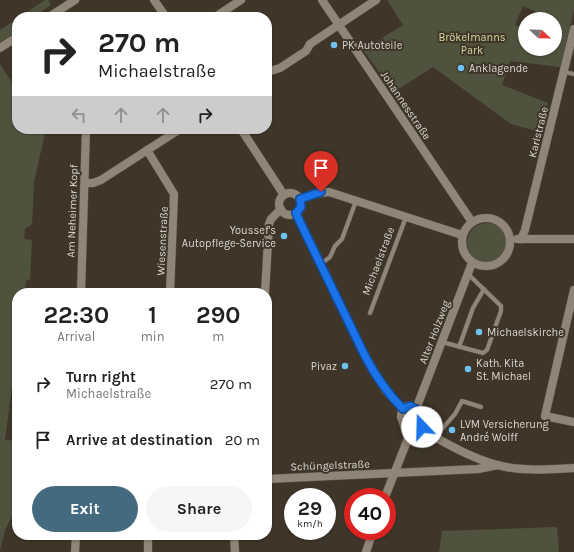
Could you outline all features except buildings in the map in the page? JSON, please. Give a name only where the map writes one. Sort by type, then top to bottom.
[{"type":"street","points":[[57,12],[75,0]]},
{"type":"street","points":[[154,0],[162,12]]},
{"type":"street","points":[[223,12],[241,0]]},
{"type":"street","name":"Johannesstraße","points":[[322,0],[472,222]]},
{"type":"street","points":[[272,70],[280,68],[306,51],[310,44],[376,0]]},
{"type":"street","name":"Karlstraße","points":[[521,239],[526,230],[574,29]]},
{"type":"street","points":[[0,48],[12,40]]},
{"type":"street","name":"Am Neheimer Kopf","points":[[81,288],[86,134]]},
{"type":"street","points":[[85,183],[93,183],[101,180],[172,134]]},
{"type":"street","points":[[244,134],[284,195]]},
{"type":"street","name":"Wiesenstraße","points":[[147,150],[174,194],[170,288]]},
{"type":"street","name":"Michaelstraße","points":[[300,199],[326,191],[462,235]]},
{"type":"street","points":[[293,193],[300,199],[301,207],[296,213],[288,214],[281,209],[280,203],[284,195],[293,193]]},
{"type":"street","points":[[265,288],[269,224],[271,219],[281,209]]},
{"type":"street","points":[[296,213],[370,366],[391,396],[403,409]]},
{"type":"street","points":[[486,218],[499,222],[508,233],[510,240],[507,255],[498,264],[482,266],[472,263],[465,256],[462,249],[462,235],[472,222],[486,218]]},
{"type":"street","points":[[510,240],[574,239]]},
{"type":"street","name":"Alter Holzweg","points":[[416,409],[472,263]]},
{"type":"street","points":[[574,290],[545,416],[574,422]]},
{"type":"street","points":[[403,409],[410,406],[416,409],[422,430],[498,465],[529,469],[574,468]]},
{"type":"street","points":[[403,409],[401,417],[406,432],[409,436],[416,437],[422,430]]},
{"type":"street","points":[[388,488],[409,436]]},
{"type":"street","name":"Schüngelstraße","points":[[272,479],[478,469],[498,465]]},
{"type":"street","points":[[75,552],[76,540]]},
{"type":"street","points":[[148,540],[148,552]]},
{"type":"street","points":[[234,540],[235,552]]},
{"type":"street","points":[[366,552],[370,540]]},
{"type":"lane","points":[[564,72],[574,74]]},
{"type":"lane","points":[[321,264],[330,257],[335,246],[342,239],[356,201]]},
{"type":"lane","name":"Michaelstraße","points":[[370,313],[406,217]]},
{"type":"lane","points":[[442,342],[483,353],[487,350],[502,308],[500,304],[468,274]]},
{"type":"lane","points":[[459,347],[473,308],[484,289]]},
{"type":"lane","points":[[435,437],[455,414],[462,401],[481,407]]},
{"type":"green space","points":[[45,0],[48,0],[51,5],[40,12],[27,12]]},
{"type":"green space","name":"Brökelmanns Park","points":[[389,0],[574,0],[574,10],[560,67],[510,61],[502,85],[548,103],[540,132],[511,124],[433,67],[394,92],[363,50],[403,25],[388,1]]},
{"type":"green space","points":[[12,22],[12,35],[0,43],[0,30]]},
{"type":"green space","points":[[0,64],[12,82],[12,134],[45,134],[34,182],[32,224],[25,229],[24,239],[32,240],[30,279],[26,281],[25,288],[12,288],[12,386],[5,440],[12,441],[12,516],[5,530],[0,551]]},
{"type":"green space","points":[[491,223],[498,226],[504,232],[507,243],[506,251],[498,260],[491,263],[483,263],[476,260],[468,251],[467,239],[470,232],[479,224]]},
{"type":"green space","points":[[557,527],[559,552],[439,552],[442,531]]},
{"type":"place","name":"PK Autoteile","points":[[334,45]]},
{"type":"place","name":"Anklagende","points":[[461,68]]},
{"type":"place","name":"Youssef's Autopflege-Service","points":[[284,236]]},
{"type":"place","name":"Michaelskirche","points":[[479,332]]},
{"type":"place","name":"Pivaz","points":[[345,366]]},
{"type":"place","name":"Kath. Kita St. Michael","points":[[468,369]]},
{"type":"place","name":"LVM Versicherung André Wolff","points":[[452,430]]},
{"type":"route","points":[[321,192],[300,199],[301,207],[296,213],[376,376],[403,409],[410,406],[416,409],[422,427]]}]
